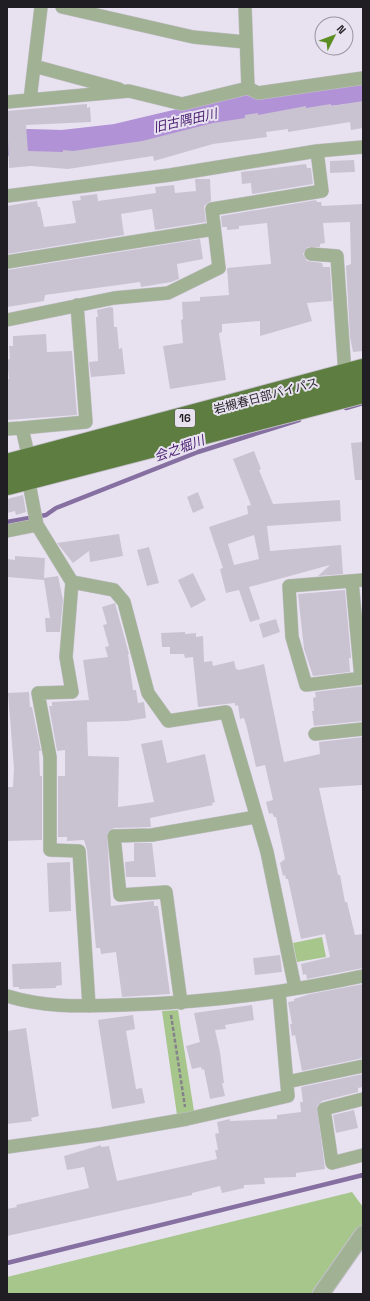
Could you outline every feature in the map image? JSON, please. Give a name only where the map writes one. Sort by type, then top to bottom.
[{"type":"highway","name":"岩槻春日部バイパス","points":[[7,484],[28,469],[354,372]]},
{"type":"highway","name":"岩槻春日部バイパス","points":[[7,465],[28,469],[363,392]]},
{"type":"street","points":[[30,100],[40,7]]},
{"type":"street","points":[[62,7],[193,37],[245,42]]},
{"type":"street","points":[[245,7],[245,42],[248,88]]},
{"type":"street","points":[[34,66],[182,104],[248,88],[258,92],[363,78]]},
{"type":"street","points":[[7,102],[129,91]]},
{"type":"street","points":[[7,196],[170,175],[317,151],[363,147]]},
{"type":"street","points":[[7,320],[114,298],[168,293],[219,268],[212,209],[322,191],[317,151]]},
{"type":"street","points":[[7,262],[214,229]]},
{"type":"street","points":[[311,254],[337,256],[354,372]]},
{"type":"street","points":[[7,429],[86,422],[76,306]]},
{"type":"street","points":[[22,428],[37,525],[72,582],[66,657],[72,692],[38,693],[50,757],[50,850],[79,851],[89,1006]]},
{"type":"street","points":[[7,531],[37,525]]},
{"type":"street","points":[[358,580],[362,678],[306,685],[292,637],[289,586],[358,580]]},
{"type":"street","points":[[72,582],[114,590],[124,602],[148,693],[168,721],[226,712],[267,852],[295,988]]},
{"type":"street","points":[[314,734],[363,729]]},
{"type":"street","points":[[175,1004],[166,892],[120,895],[114,836],[152,835],[256,817]]},
{"type":"street","points":[[7,996],[52,1006],[175,1004],[279,992],[363,976]]},
{"type":"street","points":[[7,1147],[101,1134],[187,1119],[288,1096],[279,992]]},
{"type":"street","points":[[287,1082],[363,1066]]},
{"type":"street","points":[[363,1099],[324,1109],[332,1163],[363,1155]]},
{"type":"street","points":[[321,1294],[363,1234]]},
{"type":"path","points":[[175,1004],[187,1119]]},
{"type":"green space","points":[[322,937],[326,957],[297,962],[293,943]]},
{"type":"green space","points":[[178,1010],[194,1111],[177,1115],[162,1011]]},
{"type":"green space","points":[[352,1192],[363,1207],[363,1225],[312,1294],[7,1294],[7,1277]]},
{"type":"building","points":[[363,101],[363,128],[351,130],[350,122],[288,132],[288,129],[266,132],[267,137],[213,144],[154,161],[153,156],[68,169],[31,166],[9,168],[7,111],[87,104],[87,108],[90,107],[91,122],[26,125],[28,151],[63,152],[63,150],[73,151],[142,141],[213,123],[245,118],[245,115],[258,113],[258,115],[306,106],[306,108],[331,104],[331,106]]},
{"type":"building","points":[[354,160],[355,172],[330,173],[330,161]]},
{"type":"building","points":[[306,164],[307,168],[311,168],[313,184],[252,194],[251,183],[242,184],[241,172]]},
{"type":"building","points":[[195,179],[210,179],[211,201],[204,206],[206,222],[155,230],[152,209],[121,214],[124,235],[7,254],[7,206],[37,201],[38,207],[40,207],[44,227],[76,223],[72,201],[81,200],[80,196],[97,194],[98,201],[156,193],[155,187],[174,185],[175,193],[196,191]]},
{"type":"building","points":[[316,200],[317,202],[321,202],[322,206],[363,204],[363,351],[353,352],[350,337],[346,266],[351,264],[350,222],[323,223],[325,243],[320,244],[320,247],[308,247],[303,254],[307,261],[322,263],[323,267],[330,267],[332,301],[307,303],[312,321],[260,336],[260,321],[222,324],[222,332],[219,333],[226,380],[170,389],[163,346],[183,343],[181,320],[183,319],[182,302],[200,301],[200,297],[229,295],[227,268],[271,264],[267,223],[239,226],[239,229],[227,230],[227,227],[222,227],[221,216]]},
{"type":"building","points":[[200,239],[203,259],[177,264],[179,279],[171,282],[141,287],[140,282],[45,295],[44,301],[7,307],[7,270]]},
{"type":"building","points":[[110,307],[113,308],[114,327],[117,327],[119,349],[122,348],[125,374],[91,377],[89,362],[98,361],[97,310]]},
{"type":"building","points":[[46,334],[47,352],[72,351],[77,415],[7,420],[7,379],[9,379],[7,360],[10,359],[9,346],[13,346],[13,336]]},
{"type":"building","points":[[363,442],[363,480],[355,480],[351,443]]},
{"type":"building","points":[[254,451],[261,469],[259,470],[273,504],[340,500],[341,521],[267,526],[270,551],[341,545],[343,574],[318,576],[330,565],[249,587],[260,619],[250,622],[239,590],[226,593],[220,569],[223,568],[209,527],[248,514],[247,506],[251,505],[233,459]],"holes":[[[254,535],[259,559],[234,565],[228,544]]]},
{"type":"building","points":[[198,492],[204,508],[193,513],[187,497]]},
{"type":"building","points":[[23,495],[26,512],[16,515],[15,511],[7,513],[7,499]]},
{"type":"building","points":[[119,534],[123,556],[90,562],[89,551],[73,563],[57,543]]},
{"type":"building","points":[[149,547],[159,583],[147,586],[137,550]]},
{"type":"building","points":[[15,556],[45,558],[44,578],[58,576],[63,600],[60,632],[46,632],[45,618],[50,618],[44,580],[7,577],[7,559],[15,560]]},
{"type":"building","points":[[193,573],[206,600],[191,608],[178,580]]},
{"type":"building","points":[[345,590],[351,658],[349,658],[350,672],[313,676],[304,649],[298,594]]},
{"type":"building","points":[[115,603],[129,654],[133,690],[136,690],[138,703],[144,702],[146,718],[127,721],[87,722],[88,756],[119,757],[118,807],[154,802],[141,744],[162,740],[167,763],[205,754],[215,802],[212,803],[213,805],[150,818],[151,827],[114,828],[107,833],[111,906],[154,901],[154,906],[158,906],[170,994],[122,997],[116,952],[101,954],[100,948],[96,948],[87,850],[84,840],[67,841],[67,837],[58,837],[58,776],[65,776],[65,750],[57,751],[49,706],[52,706],[52,702],[89,700],[83,660],[108,657],[105,647],[109,646],[103,625],[107,624],[102,607]]},
{"type":"building","points":[[276,619],[280,632],[263,638],[259,624]]},
{"type":"building","points":[[185,632],[185,634],[196,633],[196,637],[203,636],[204,662],[212,661],[213,666],[234,661],[236,669],[239,670],[264,664],[284,762],[320,754],[319,742],[363,737],[362,785],[319,788],[345,902],[347,902],[355,935],[363,934],[363,968],[307,979],[306,974],[303,975],[301,964],[330,957],[325,934],[301,939],[288,879],[286,879],[285,875],[283,876],[280,863],[285,859],[276,817],[274,817],[272,813],[269,814],[266,802],[273,800],[265,765],[256,767],[247,728],[244,718],[240,719],[238,705],[235,706],[235,703],[198,707],[193,657],[185,658],[184,654],[170,654],[170,647],[162,647],[161,633]]},
{"type":"building","points":[[363,686],[363,721],[314,726],[312,711],[314,711],[313,698],[316,697],[315,692]]},
{"type":"building","points":[[29,692],[30,707],[32,707],[41,751],[39,751],[40,776],[42,776],[42,840],[7,841],[7,787],[13,787],[14,769],[8,693]]},
{"type":"building","points":[[134,843],[152,843],[156,877],[126,877],[125,862],[134,861]]},
{"type":"building","points":[[70,862],[71,911],[49,912],[47,863]]},
{"type":"building","points":[[280,955],[282,972],[255,975],[253,958]]},
{"type":"building","points":[[61,962],[62,985],[56,986],[56,988],[19,989],[19,987],[13,987],[12,964]]},
{"type":"building","points":[[363,984],[363,1058],[302,1071],[295,1035],[292,1036],[290,1024],[292,1024],[288,1002],[310,994]]},
{"type":"building","points":[[252,1005],[254,1020],[225,1025],[226,1029],[215,1030],[220,1052],[224,1083],[222,1083],[225,1096],[210,1099],[204,1069],[202,1070],[201,1067],[192,1069],[186,1046],[200,1042],[194,1013]]},
{"type":"building","points":[[133,1015],[135,1029],[126,1031],[136,1089],[142,1088],[145,1103],[112,1109],[98,1020]]},
{"type":"building","points":[[26,1028],[39,1116],[31,1118],[32,1121],[7,1124],[7,1031]]},
{"type":"building","points":[[363,1074],[363,1087],[358,1088],[358,1092],[322,1101],[317,1106],[325,1169],[296,1173],[296,1177],[264,1178],[265,1184],[244,1185],[244,1188],[222,1193],[220,1186],[192,1193],[192,1195],[7,1236],[7,1209],[17,1207],[16,1205],[89,1188],[84,1167],[67,1170],[64,1156],[101,1145],[101,1147],[109,1146],[117,1181],[217,1159],[215,1150],[218,1150],[215,1134],[219,1133],[217,1122],[230,1119],[230,1121],[277,1119],[277,1115],[301,1112],[300,1102],[303,1102],[301,1087]]},
{"type":"building","points":[[354,1110],[358,1128],[336,1133],[333,1115]]},
{"type":"waterway","name":"旧古隅田川","points":[[7,143],[63,143],[116,137],[247,106],[302,96],[363,89]]},
{"type":"waterway","name":"会之堀川","points":[[346,408],[363,403]]},
{"type":"waterway","name":"会之堀川","points":[[7,522],[46,515],[56,508],[198,452],[299,420]]},
{"type":"waterway","points":[[7,1263],[363,1175]]}]
